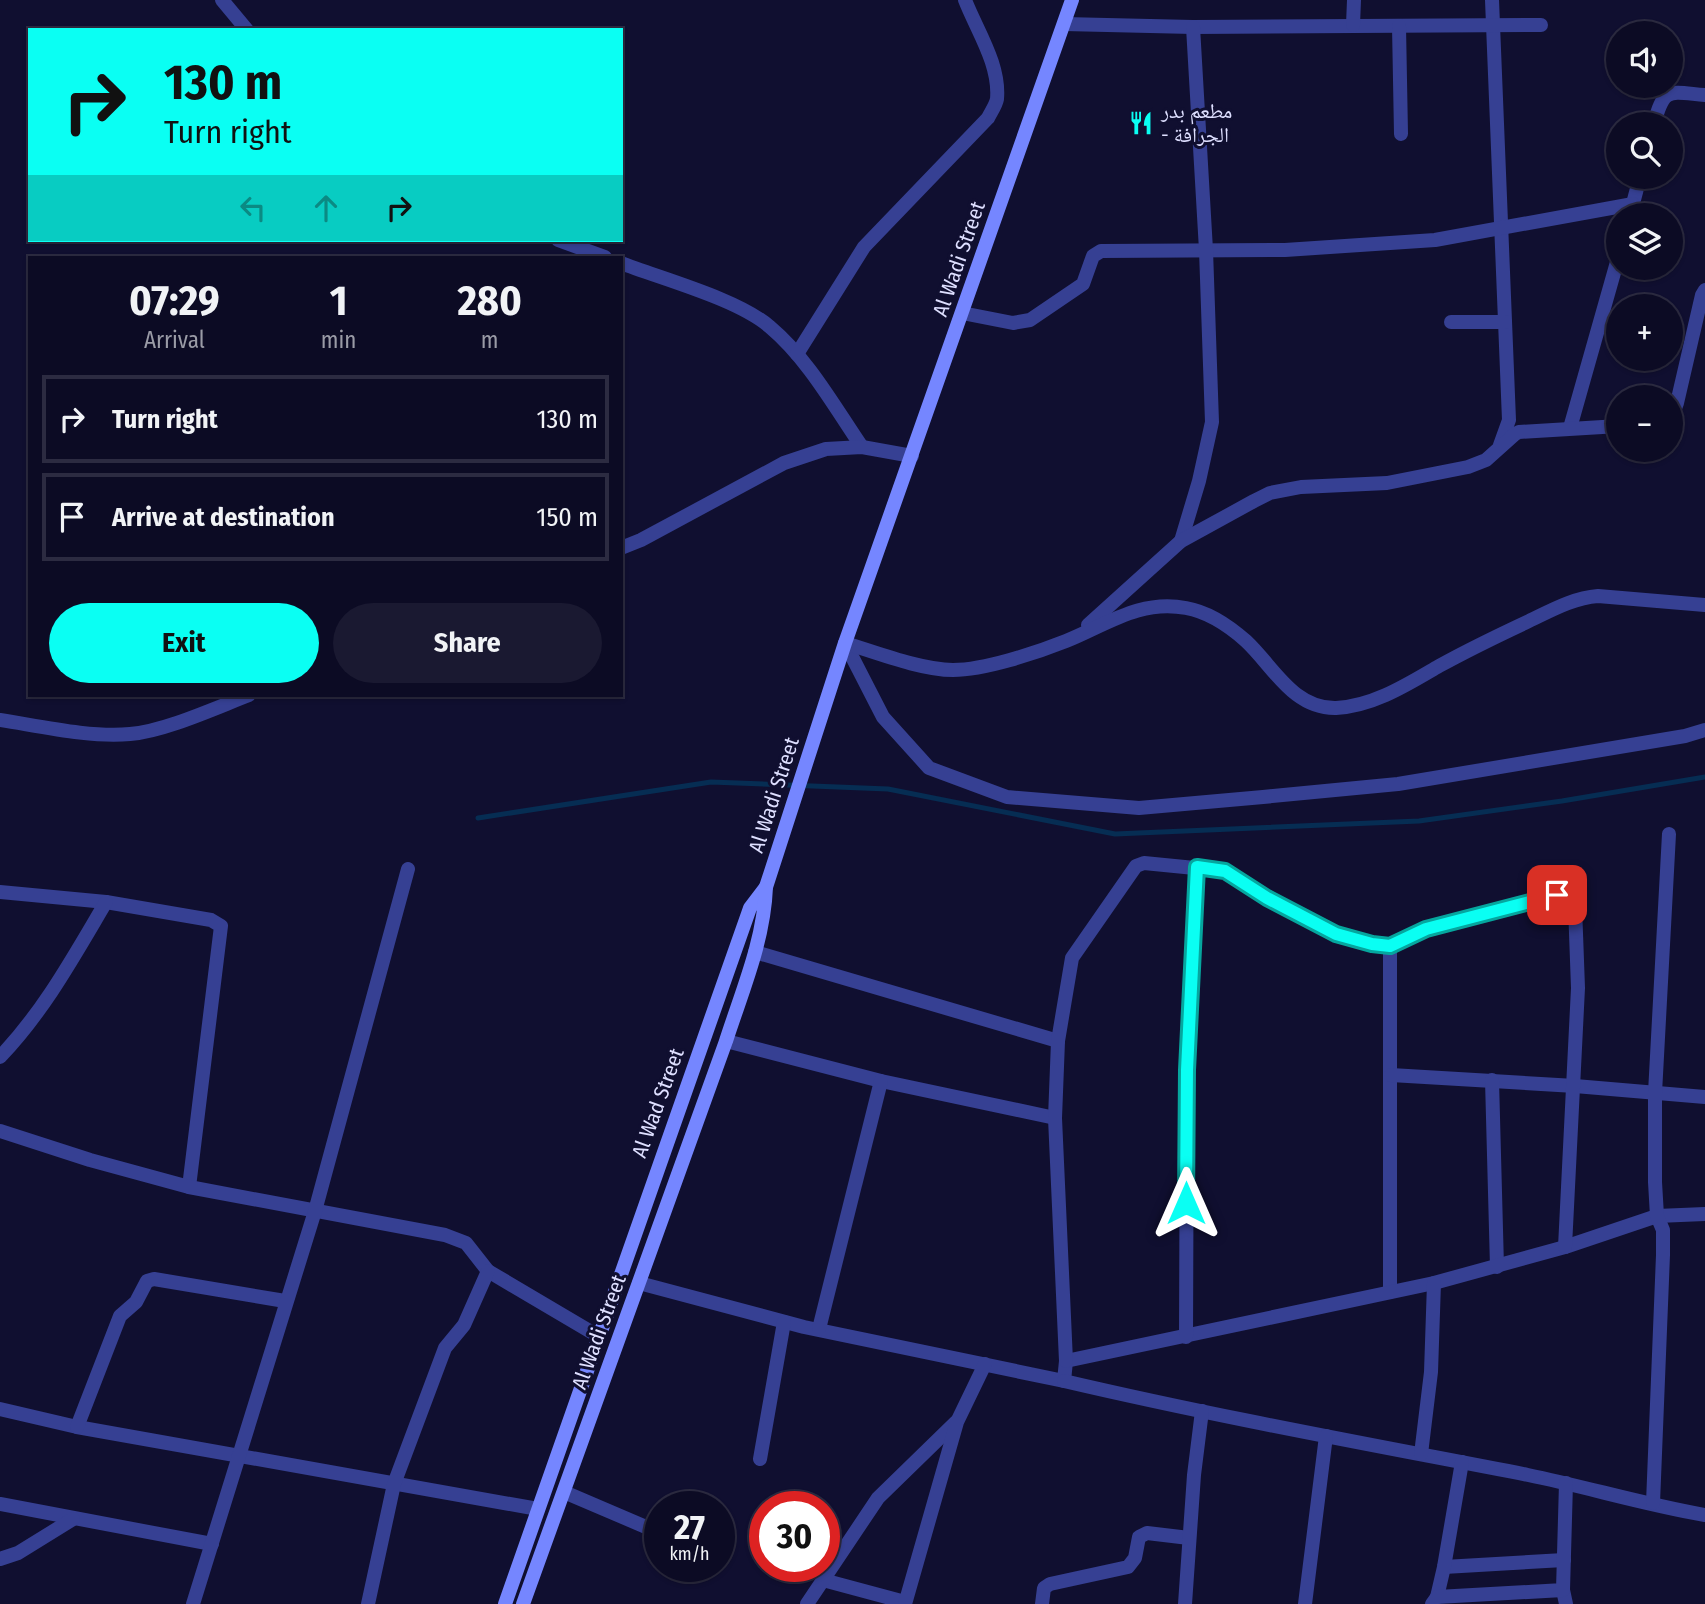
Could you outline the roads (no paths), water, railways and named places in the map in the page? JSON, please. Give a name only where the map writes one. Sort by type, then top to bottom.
[{"type":"main road","name":"Al Wadi Street","points":[[523,1604],[726,1041],[755,952],[765,912],[766,887],[845,643],[1072,0]]},
{"type":"main road","name":"Al Wad Street","points":[[598,1336],[750,908],[766,887]]},
{"type":"main road","name":"Al Wadi Street","points":[[505,1604],[598,1336]]},
{"type":"street","points":[[222,0],[245,28]]},
{"type":"street","points":[[797,354],[864,247],[988,118],[997,101],[992,64],[965,0]]},
{"type":"street","points":[[1353,25],[1354,0]]},
{"type":"street","points":[[1492,0],[1508,420],[1498,451]]},
{"type":"street","points":[[1064,24],[1193,27],[1541,25]]},
{"type":"street","points":[[1399,26],[1401,134]]},
{"type":"street","points":[[1181,541],[1199,481],[1212,422],[1206,250],[1193,27]]},
{"type":"street","points":[[1657,112],[1665,95],[1673,92],[1705,94]]},
{"type":"street","points":[[962,313],[1013,323],[1030,320],[1083,284],[1093,256],[1101,251],[1350,247],[1435,240],[1501,226],[1606,212]]},
{"type":"street","points":[[564,242],[602,256]]},
{"type":"street","points":[[623,264],[738,307],[769,325],[797,354],[862,447]]},
{"type":"street","points":[[1570,428],[1612,280]]},
{"type":"street","points":[[1681,385],[1705,290]]},
{"type":"street","points":[[1451,322],[1505,322]]},
{"type":"street","points":[[1064,642],[1093,622],[1181,541],[1270,493],[1301,486],[1387,484],[1468,467],[1486,460],[1515,433],[1606,427]]},
{"type":"street","points":[[623,547],[784,463],[827,449],[862,447],[912,456]]},
{"type":"street","points":[[845,643],[929,667],[952,670],[976,668],[1064,642],[1138,609],[1161,606],[1184,608],[1204,612],[1223,622],[1247,641],[1285,686],[1303,699],[1316,705],[1336,708],[1390,694],[1503,633],[1581,598],[1598,596],[1705,605]]},
{"type":"street","points":[[845,643],[883,717],[929,768],[1007,797],[1139,808],[1263,797],[1398,783],[1685,736],[1705,730]]},
{"type":"street","points":[[0,720],[96,733],[131,734],[166,725],[243,697]]},
{"type":"street","points":[[1653,1503],[1663,1255],[1663,1230],[1657,1216],[1655,1093],[1669,834]]},
{"type":"street","points":[[1064,1381],[1066,1361],[1055,1118],[1058,1041],[1072,958],[1136,866],[1153,863],[1225,871],[1267,898],[1341,936],[1390,946],[1426,929],[1557,895],[1572,900],[1575,906],[1578,988],[1565,1247]]},
{"type":"street","points":[[1186,1337],[1187,1070],[1197,867]]},
{"type":"street","points":[[193,1604],[315,1211],[408,869]]},
{"type":"street","points":[[0,892],[106,902],[211,920],[221,926],[189,1187]]},
{"type":"street","points":[[0,1057],[68,969],[106,902]]},
{"type":"street","points":[[1390,946],[1390,1292]]},
{"type":"street","points":[[755,952],[1058,1041]]},
{"type":"street","points":[[726,1041],[881,1081],[1055,1118]]},
{"type":"street","points":[[1391,1075],[1705,1097]]},
{"type":"street","points":[[1492,1080],[1497,1267]]},
{"type":"street","points":[[820,1329],[881,1081]]},
{"type":"street","points":[[0,1131],[90,1160],[189,1187],[445,1235],[466,1243],[488,1271],[598,1336]]},
{"type":"street","points":[[1066,1361],[1434,1283],[1565,1247],[1657,1216],[1705,1214]]},
{"type":"street","points":[[368,1604],[394,1484],[445,1348],[464,1325],[488,1271]]},
{"type":"street","points":[[76,1427],[120,1316],[136,1302],[147,1281],[153,1279],[285,1301]]},
{"type":"street","points":[[639,1283],[784,1322],[1202,1411],[1566,1483],[1705,1515]]},
{"type":"street","points":[[1421,1454],[1431,1372],[1434,1283]]},
{"type":"street","points":[[760,1459],[784,1322]]},
{"type":"street","points":[[830,1582],[905,1603],[957,1422],[985,1364]]},
{"type":"street","points":[[0,1409],[76,1427],[239,1457],[538,1508]]},
{"type":"street","points":[[1185,1604],[1202,1411]]},
{"type":"street","points":[[840,1555],[878,1498],[957,1422]]},
{"type":"street","points":[[1305,1604],[1326,1436]]},
{"type":"street","points":[[1462,1462],[1444,1567],[1434,1600],[1564,1597],[1566,1483]]},
{"type":"street","points":[[564,1492],[644,1526]]},
{"type":"street","points":[[0,1504],[212,1544]]},
{"type":"street","points":[[0,1559],[18,1553],[73,1519]]},
{"type":"street","points":[[1042,1604],[1044,1588],[1050,1584],[1128,1567],[1135,1558],[1139,1536],[1147,1534],[1189,1538]]},
{"type":"street","points":[[1444,1567],[1564,1560]]},
{"type":"street","points":[[807,1604],[822,1582]]},
{"type":"waterway","points":[[478,818],[711,782],[888,789],[1115,834],[1419,821],[1705,777]]},
{"type":"place","name":"مطعم بدر - الجرافة","points":[[1141,123]]}]
